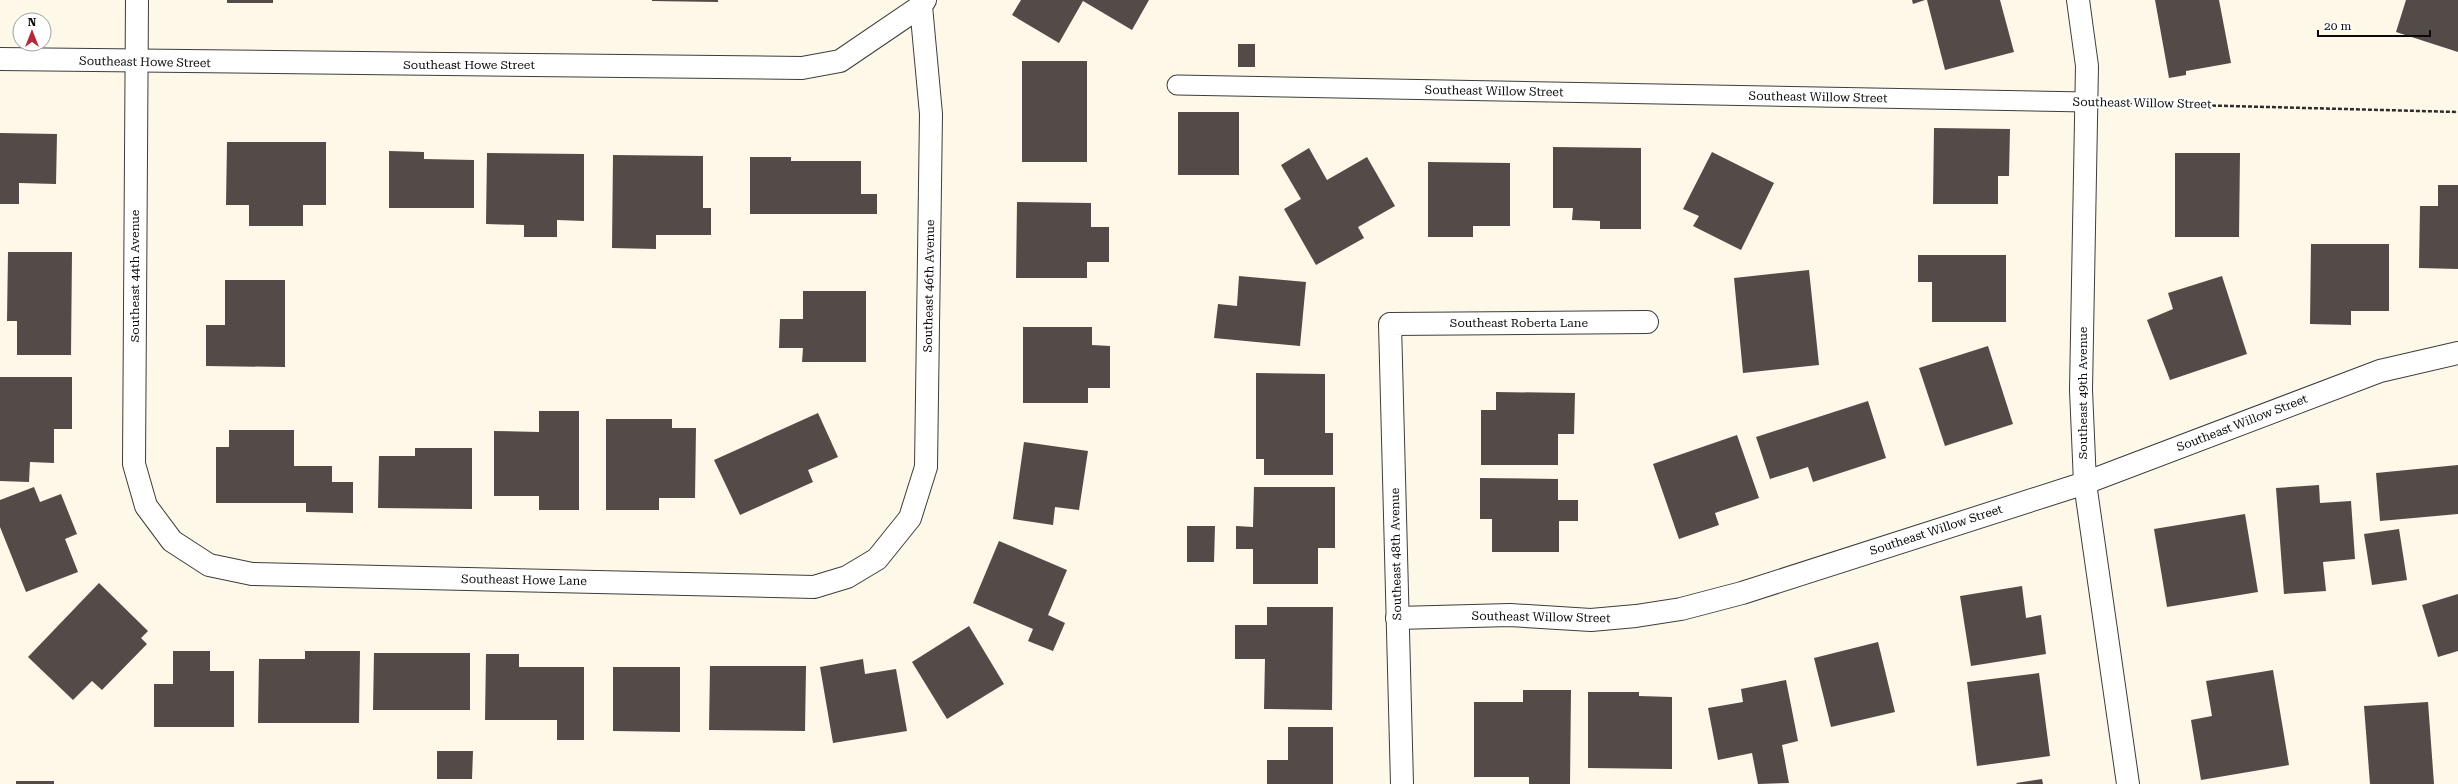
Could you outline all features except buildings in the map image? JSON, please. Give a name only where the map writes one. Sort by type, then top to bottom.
[{"type":"street","name":"Southeast 44th Avenue","points":[[137,0],[135,62],[134,464],[146,506],[172,541]]},
{"type":"street","name":"Southeast 49th Avenue","points":[[2078,0],[2087,66],[2082,390],[2085,483],[2128,784]]},
{"type":"street","name":"Southeast Howe Street","points":[[0,59],[135,62],[802,68],[840,61],[923,3]]},
{"type":"street","name":"Southeast 46th Avenue","points":[[877,559],[910,518],[926,467],[931,114],[923,3]]},
{"type":"street","name":"Southeast Roberta Lane","points":[[1390,324],[1647,322]]},
{"type":"street","name":"Southeast 48th Avenue","points":[[1390,324],[1402,784]]},
{"type":"street","name":"Southeast Willow Street","points":[[1397,618],[1510,615],[1591,620],[1636,616],[1681,609],[1742,593],[2085,483],[2380,371],[2458,353]]},
{"type":"street","name":"Southeast Howe Lane","points":[[172,541],[209,565],[252,574],[814,587],[847,577],[877,559]]},
{"type":"lane","name":"Southeast Willow Street","points":[[1177,85],[2086,102]]},
{"type":"path","name":"Southeast Willow Street","points":[[2086,102],[2458,112]]}]
